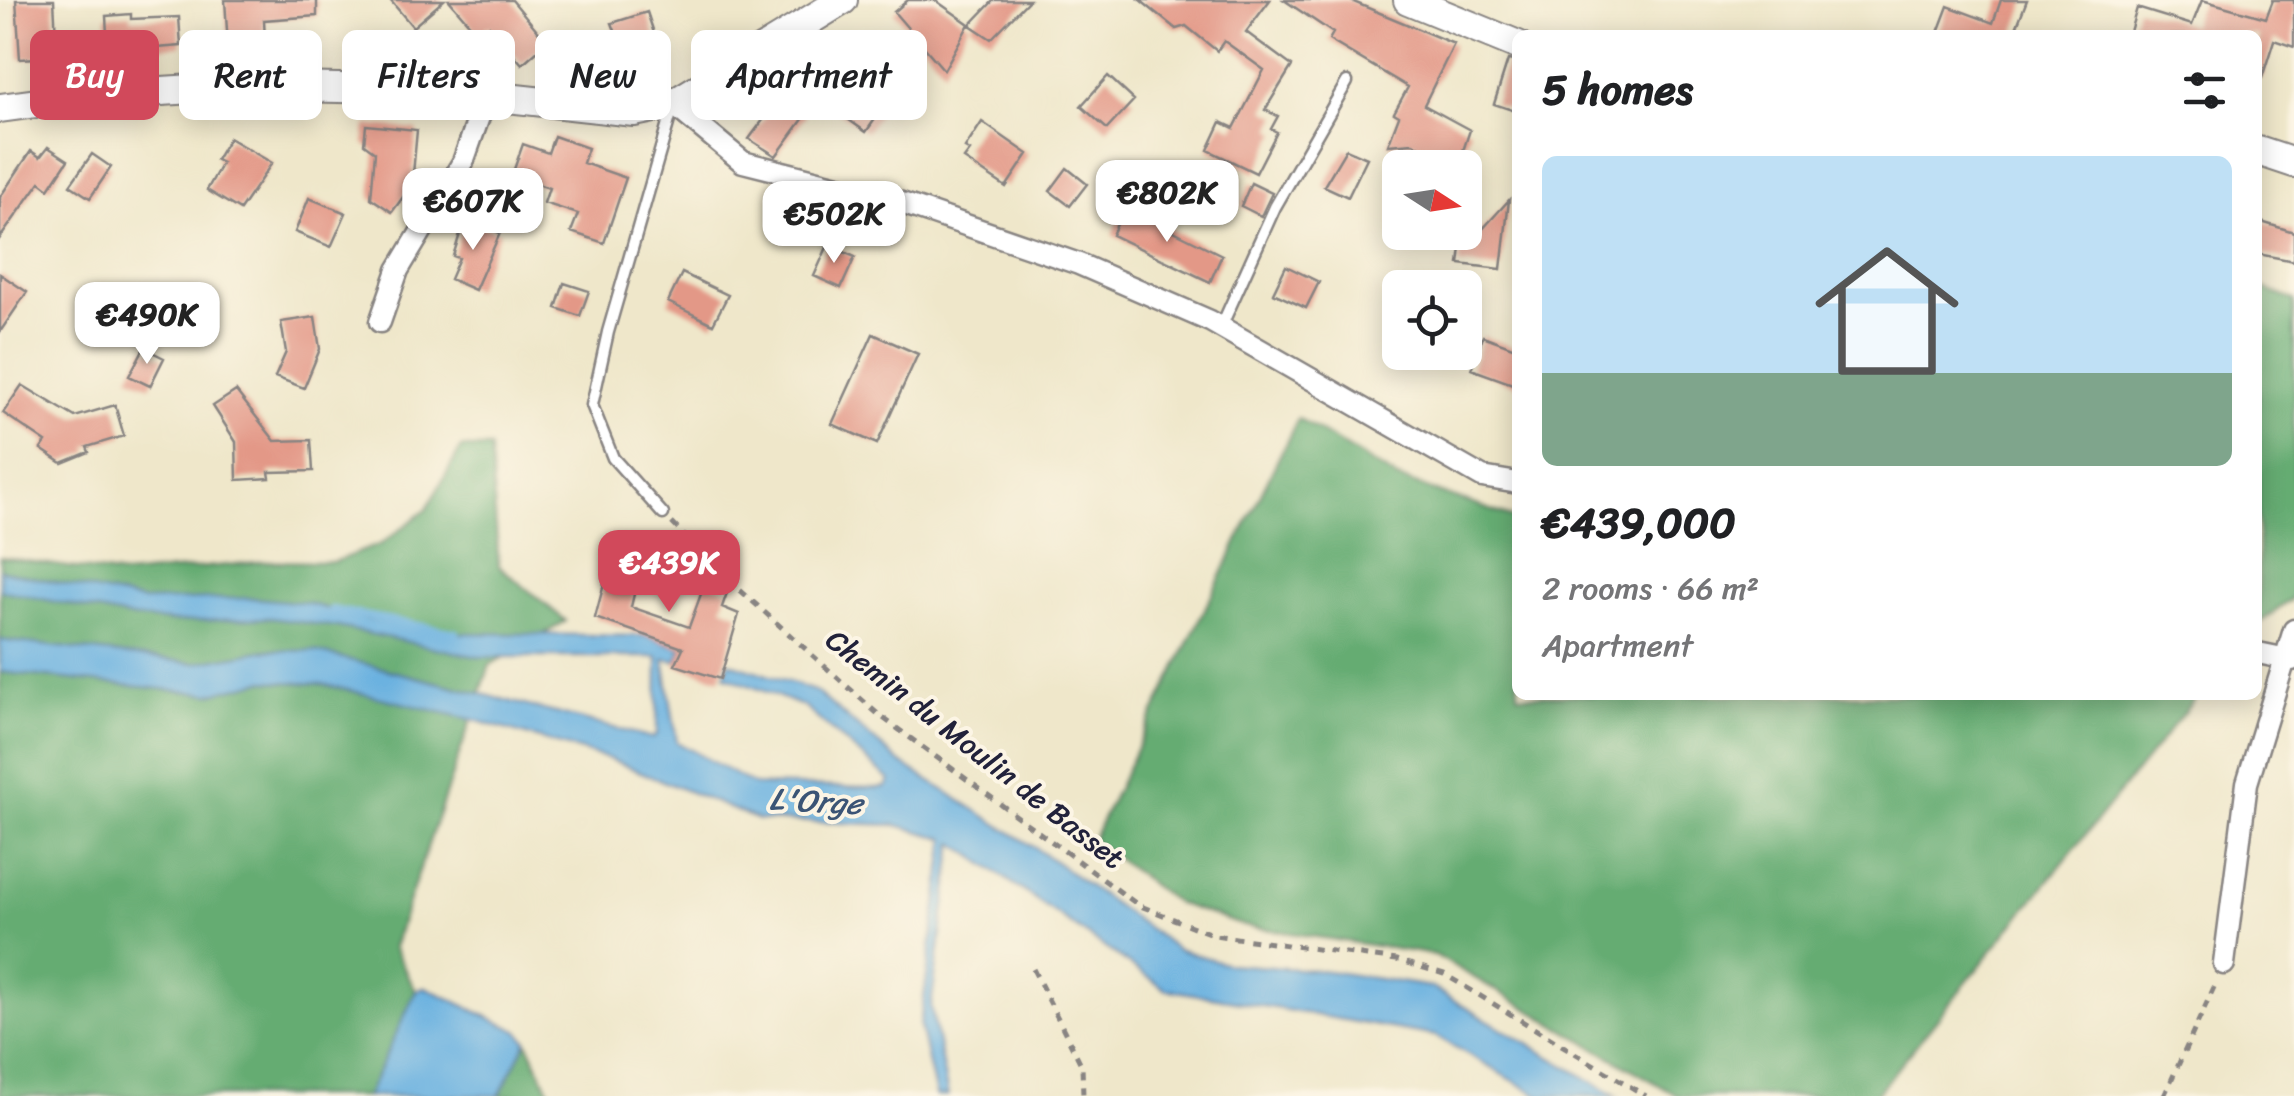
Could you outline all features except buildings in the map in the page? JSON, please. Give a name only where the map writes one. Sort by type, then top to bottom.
[{"type":"street","points":[[515,99],[634,112],[674,104],[843,0]]},
{"type":"street","points":[[1408,0],[1512,43]]},
{"type":"street","points":[[0,108],[96,95],[242,86],[342,88]]},
{"type":"street","points":[[674,104],[742,162],[890,199],[1060,258],[1221,327],[1482,477],[1512,483]]},
{"type":"street","points":[[380,322],[398,270],[463,162],[478,120]]},
{"type":"street","points":[[2262,152],[2294,163]]},
{"type":"street","points":[[2224,964],[2248,783],[2294,630]]},
{"type":"street","points":[[2262,654],[2288,658]]},
{"type":"lane","points":[[1221,327],[1275,207],[1347,82]]},
{"type":"lane","points":[[663,514],[613,458],[592,405],[622,281],[674,104]]},
{"type":"path","name":"Chemin du Moulin de Basset","points":[[663,514],[721,573],[879,715],[1138,905],[1214,936],[1398,960],[1444,974],[1646,1096]]},
{"type":"path","points":[[2164,1096],[2224,964]]},
{"type":"path","points":[[1033,969],[1082,1066],[1083,1096]]},
{"type":"green space","points":[[2262,288],[2294,300],[2291,600],[2262,621]]},
{"type":"green space","points":[[1298,418],[1397,478],[1512,517],[1512,700],[2194,700],[1875,1096],[1678,1096],[1435,955],[1244,926],[1176,903],[1092,840]]},
{"type":"green space","points":[[461,448],[490,448],[499,566],[566,621],[490,665],[393,947],[416,991],[367,1096],[0,1096],[0,557],[124,575],[268,561],[333,562],[381,544],[426,510]]},
{"type":"green space","points":[[527,1041],[552,1096],[499,1096]]},
{"type":"water","name":"L'Orge","points":[[0,570],[144,601],[253,598],[307,603],[368,620],[459,633],[648,636],[681,648],[677,661],[664,659],[677,742],[754,785],[887,787],[890,780],[803,706],[725,676],[729,662],[815,691],[901,763],[1037,849],[1177,949],[1228,964],[1328,971],[1431,987],[1617,1096],[1540,1096],[1436,1036],[1165,989],[954,843],[931,1006],[948,1096],[936,1096],[920,1026],[946,839],[896,825],[758,820],[609,759],[474,720],[322,684],[263,681],[210,694],[0,672],[0,640],[194,663],[268,650],[315,651],[653,738],[657,734],[658,657],[478,657],[338,627],[270,618],[177,622],[132,618],[0,590]]},
{"type":"water","points":[[425,987],[520,1032],[527,1041],[499,1096],[367,1096],[416,991]]},
{"type":"waterway","points":[[332,610],[456,633]]}]
